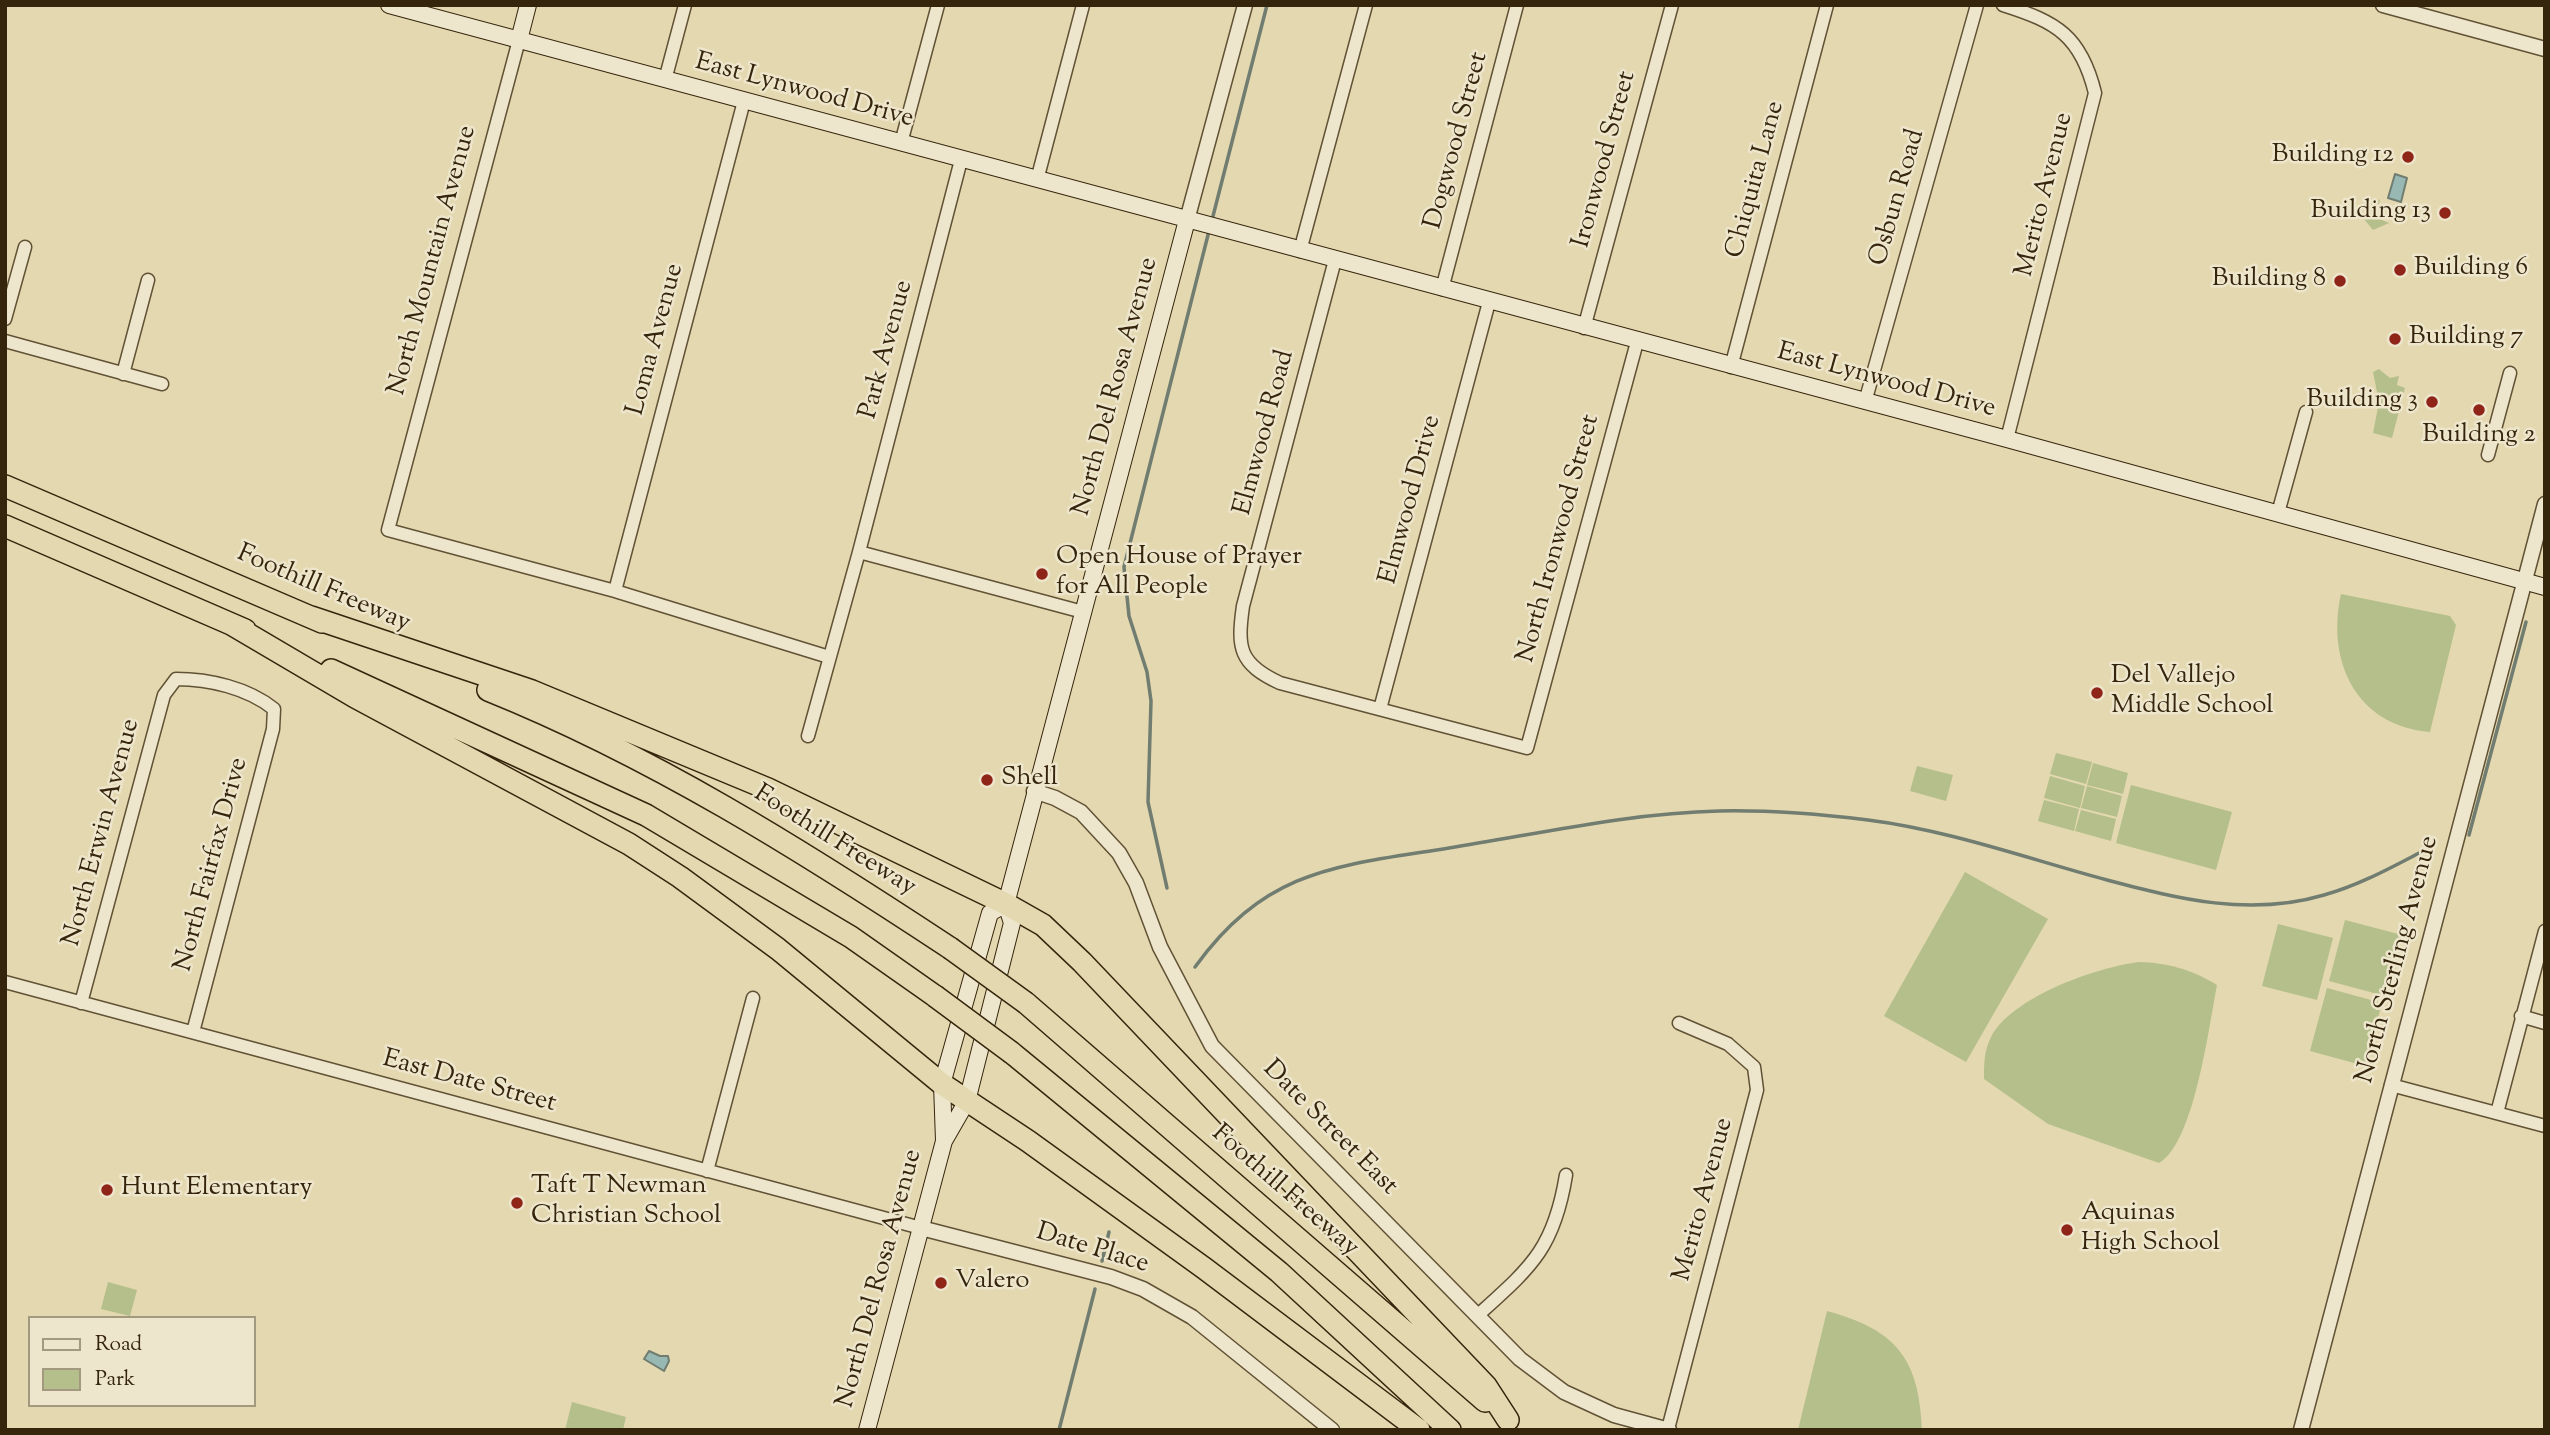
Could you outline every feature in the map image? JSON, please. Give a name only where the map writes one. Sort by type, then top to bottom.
[{"type":"highway","name":"Foothill Freeway","points":[[5,486],[311,618],[511,699],[666,774],[828,868],[950,948],[1026,1003],[1420,1348],[1513,1425]]},
{"type":"highway","points":[[5,526],[231,624],[646,816],[850,937],[1012,1053],[1279,1272],[1450,1430]]},
{"type":"highway","points":[[311,618],[533,691],[702,759],[1006,904],[1043,925],[1082,962],[1486,1386],[1513,1425]]},
{"type":"highway","points":[[231,624],[355,698],[639,850],[778,949],[942,1084],[1204,1268],[1419,1430]]},
{"type":"main road","name":"East Lynwood Drive","points":[[389,5],[1584,328],[2007,439],[2545,587]]},
{"type":"main road","name":"North Mountain Avenue","points":[[519,40],[528,5]]},
{"type":"main road","name":"North Del Rosa Avenue","points":[[867,1430],[944,1141],[967,1101],[1012,923],[1006,904],[1034,791],[1187,220]]},
{"type":"main road","name":"North Del Rosa Avenue","points":[[944,1141],[942,1084],[990,913],[1006,904]]},
{"type":"street","points":[[665,80],[685,5]]},
{"type":"street","points":[[901,143],[937,5]]},
{"type":"street","points":[[1037,180],[1083,5]]},
{"type":"street","name":"North Del Rosa Avenue","points":[[1187,220],[1245,5]]},
{"type":"street","points":[[1300,251],[1366,5]]},
{"type":"street","name":"Dogwood Street","points":[[1442,289],[1517,5]]},
{"type":"street","name":"Ironwood Street","points":[[1584,328],[1672,5]]},
{"type":"street","name":"Chiquita Lane","points":[[1731,367],[1827,5]]},
{"type":"street","name":"Osbun Road","points":[[1866,402],[1977,5]]},
{"type":"street","name":"Merito Avenue","points":[[2003,5],[2041,17],[2069,39],[2089,70],[2095,93],[2007,439]]},
{"type":"street","points":[[2383,5],[2426,11],[2545,49]]},
{"type":"street","name":"North Mountain Avenue","points":[[519,40],[388,530],[615,591]]},
{"type":"street","name":"Loma Avenue","points":[[615,591],[744,101]]},
{"type":"street","name":"Park Avenue","points":[[808,736],[961,160]]},
{"type":"street","points":[[5,319],[24,247]]},
{"type":"street","name":"Elmwood Road","points":[[1335,260],[1243,606],[1240,632],[1246,659],[1259,674],[1280,683],[1380,709]]},
{"type":"street","points":[[123,374],[148,280]]},
{"type":"street","name":"Elmwood Drive","points":[[1380,709],[1489,302]]},
{"type":"street","points":[[5,341],[162,384]]},
{"type":"street","name":"North Ironwood Street","points":[[1380,709],[1527,748],[1637,342]]},
{"type":"street","points":[[2488,455],[2510,373]]},
{"type":"street","points":[[2278,513],[2306,412]]},
{"type":"street","name":"North Sterling Avenue","points":[[2301,1430],[2545,504]]},
{"type":"street","points":[[859,552],[1083,612]]},
{"type":"street","points":[[615,591],[829,657]]},
{"type":"street","name":"North Erwin Avenue","points":[[81,1003],[164,695],[176,679],[194,679],[257,695],[274,709]]},
{"type":"street","name":"North Fairfax Drive","points":[[192,1032],[273,729],[274,709]]},
{"type":"street","name":"Date Street East","points":[[1034,791],[1055,798],[1081,812],[1119,853],[1136,883],[1160,947],[1212,1046],[1520,1359],[1564,1392],[1614,1415],[1668,1430]]},
{"type":"street","points":[[2497,1113],[2545,931]]},
{"type":"street","name":"East Date Street","points":[[5,982],[921,1228]]},
{"type":"street","points":[[707,1171],[752,998]]},
{"type":"street","points":[[2521,1016],[2545,1023]]},
{"type":"street","name":"Merito Avenue","points":[[1668,1430],[1757,1090],[1754,1067],[1728,1045],[1679,1023]]},
{"type":"street","points":[[2391,1085],[2540,1124]]},
{"type":"street","points":[[1478,1315],[1530,1268],[1541,1252],[1560,1208],[1566,1175]]},
{"type":"street","name":"Date Place","points":[[921,1228],[1111,1277],[1143,1289],[1192,1317],[1332,1430]]},
{"type":"green space","points":[[2372,198],[2380,200],[2375,217],[2389,223],[2373,230],[2364,219]]},
{"type":"green space","points":[[2379,369],[2390,378],[2399,376],[2397,385],[2405,388],[2392,438],[2373,433],[2379,402],[2373,372]]},
{"type":"green space","points":[[2341,594],[2450,616],[2456,625],[2430,732],[2404,727],[2383,717],[2365,703],[2352,686],[2343,666],[2338,643],[2337,619]]},
{"type":"green space","points":[[2056,753],[2092,762],[2086,784],[2050,774]]},
{"type":"green space","points":[[2093,763],[2128,773],[2123,794],[2087,785]]},
{"type":"green space","points":[[1917,766],[1953,775],[1946,801],[1910,791]]},
{"type":"green space","points":[[2050,776],[2085,786],[2080,808],[2044,798]]},
{"type":"green space","points":[[2131,785],[2232,812],[2216,870],[2116,843]]},
{"type":"green space","points":[[2087,786],[2122,796],[2117,817],[2081,808]]},
{"type":"green space","points":[[2044,800],[2079,809],[2074,831],[2038,821]]},
{"type":"green space","points":[[2081,810],[2116,819],[2111,841],[2075,831]]},
{"type":"green space","points":[[1965,872],[2048,919],[1966,1062],[1884,1016]]},
{"type":"green space","points":[[2345,920],[2402,935],[2385,996],[2329,981]]},
{"type":"green space","points":[[2278,924],[2333,938],[2317,1000],[2262,986]]},
{"type":"green space","points":[[2138,962],[2179,968],[2217,985],[2191,1109],[2171,1152],[2159,1163],[2048,1124],[1984,1079],[1984,1063],[1991,1037],[2017,1009],[2035,997],[2078,978]]},
{"type":"green space","points":[[2327,988],[2382,1003],[2365,1066],[2310,1051]]},
{"type":"green space","points":[[108,1282],[137,1290],[130,1316],[101,1309]]},
{"type":"green space","points":[[1827,1311],[1871,1328],[1887,1338],[1900,1351],[1916,1384],[1922,1430],[1798,1430]]},
{"type":"green space","points":[[572,1402],[626,1417],[623,1430],[565,1430]]},
{"type":"water","points":[[2395,174],[2407,178],[2401,202],[2388,198]]},
{"type":"water","points":[[649,1351],[668,1356],[669,1361],[664,1371],[644,1359]]},
{"type":"waterway","points":[[1212,220],[1267,5]]},
{"type":"waterway","points":[[1167,888],[1148,802],[1151,701],[1147,672],[1129,616],[1124,567],[1209,231]]},
{"type":"waterway","points":[[2469,835],[2526,622]]},
{"type":"waterway","points":[[1195,967],[1222,934],[1249,909],[1277,891],[1307,877],[1372,860],[1651,816],[1756,811],[1868,820],[1958,838],[2161,893],[2242,905],[2269,905],[2324,895],[2363,881],[2425,850]]},
{"type":"waterway","points":[[1102,1261],[1109,1232]]},
{"type":"waterway","points":[[1059,1430],[1095,1289]]},
{"type":"place","name":"Building 12","points":[[2408,157]]},
{"type":"place","name":"Building 13","points":[[2445,213]]},
{"type":"place","name":"Building 6","points":[[2400,270]]},
{"type":"place","name":"Building 8","points":[[2340,281]]},
{"type":"place","name":"Building 7","points":[[2395,339]]},
{"type":"place","name":"Building 3","points":[[2432,402]]},
{"type":"place","name":"Building 2","points":[[2479,410]]},
{"type":"place","name":"Open House of Prayer for All People","points":[[1042,574]]},
{"type":"place","name":"Del Vallejo Middle School","points":[[2097,693]]},
{"type":"place","name":"Shell","points":[[987,780]]},
{"type":"place","name":"Hunt Elementary","points":[[107,1190]]},
{"type":"place","name":"Taft T Newman Christian School","points":[[517,1203]]},
{"type":"place","name":"Aquinas High School","points":[[2067,1230]]},
{"type":"place","name":"Valero","points":[[941,1283]]}]
